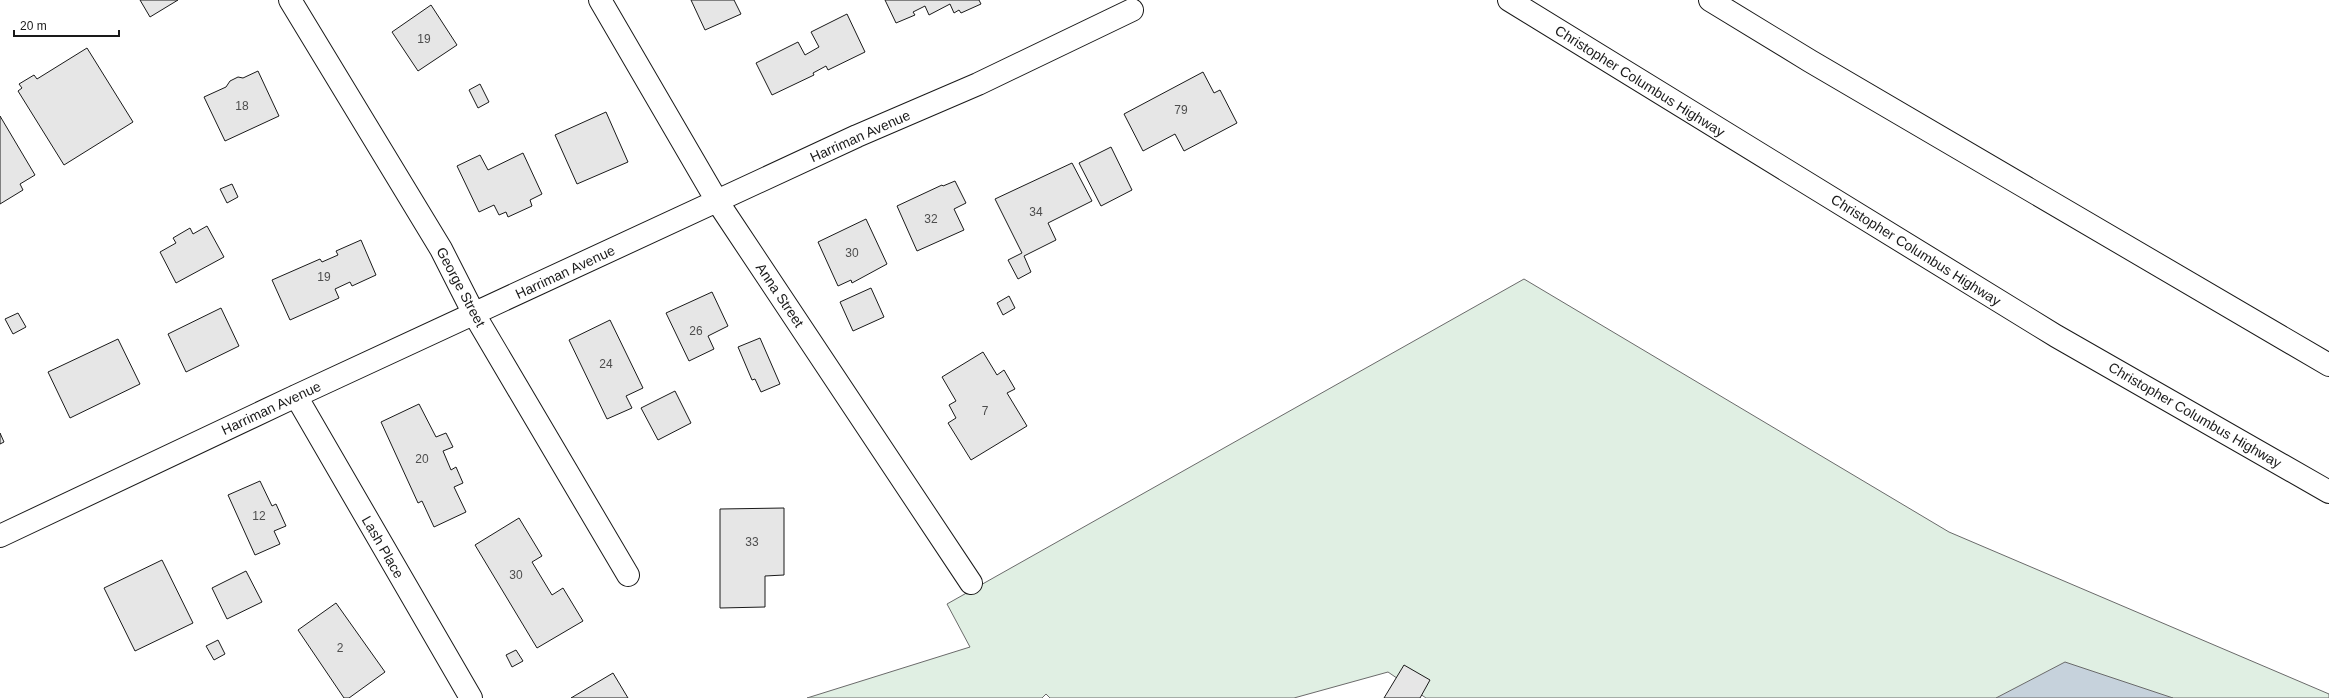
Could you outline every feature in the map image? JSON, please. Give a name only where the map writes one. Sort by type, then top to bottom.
[{"type":"main road","name":"George Street","points":[[290,0],[441,249],[474,314],[628,575]]},
{"type":"main road","name":"Anna Street","points":[[600,0],[717,201],[971,583]]},
{"type":"main road","name":"Christopher Columbus Highway","points":[[1509,0],[2056,336],[2329,492]]},
{"type":"main road","points":[[1710,0],[1810,61],[2329,365]]},
{"type":"main road","name":"Harriman Avenue","points":[[0,536],[296,396],[857,136],[978,84],[1132,10]]},
{"type":"main road","name":"Lash Place","points":[[296,396],[471,698]]},
{"type":"green space","points":[[1524,279],[1949,532],[2329,694],[2329,698],[1426,698],[1388,672],[1294,698],[1050,698],[1046,694],[1042,698],[807,698],[970,647],[947,604]]},
{"type":"shaded area","points":[[2065,662],[2173,698],[1996,698]]},
{"type":"building","points":[[140,0],[178,0],[150,17]]},
{"type":"building","points":[[691,0],[734,0],[741,14],[705,30]]},
{"type":"building","points":[[885,0],[979,0],[981,4],[961,13],[959,10],[954,13],[950,4],[929,15],[925,6],[913,12],[915,15],[896,23]]},
{"type":"building","points":[[431,5],[457,45],[418,71],[392,32]]},
{"type":"building","points":[[847,14],[865,52],[828,70],[826,66],[813,73],[814,75],[772,95],[756,63],[798,42],[805,55],[819,47],[811,32]]},
{"type":"building","points":[[87,48],[133,122],[64,165],[18,91],[22,88],[19,84],[34,75],[37,79]]},
{"type":"building","points":[[258,71],[279,116],[225,141],[204,97],[226,87],[230,81],[238,77],[243,78]]},
{"type":"building","points":[[1203,72],[1214,93],[1220,90],[1237,123],[1184,151],[1175,134],[1143,151],[1124,114]]},
{"type":"building","points":[[480,84],[489,102],[478,108],[469,90]]},
{"type":"building","points":[[606,112],[628,162],[577,184],[555,135]]},
{"type":"building","points":[[0,116],[35,175],[20,184],[23,190],[0,204]]},
{"type":"building","points":[[1111,147],[1132,190],[1101,206],[1079,163]]},
{"type":"building","points":[[523,153],[542,194],[530,200],[532,206],[508,217],[506,212],[499,215],[494,205],[479,212],[457,166],[480,155],[488,170]]},
{"type":"building","points":[[1072,163],[1092,201],[1048,223],[1056,240],[1024,256],[1031,272],[1018,279],[1008,260],[1022,253],[995,199]]},
{"type":"building","points":[[955,181],[966,203],[954,209],[964,230],[917,251],[897,206],[942,185],[943,186]]},
{"type":"building","points":[[232,184],[238,197],[227,203],[220,189]]},
{"type":"building","points":[[866,219],[887,264],[852,283],[851,280],[838,286],[818,242]]},
{"type":"building","points":[[207,226],[224,257],[176,283],[160,252],[176,243],[173,238],[190,228],[193,234]]},
{"type":"building","points":[[361,240],[376,275],[352,286],[350,282],[335,289],[339,298],[290,320],[272,280],[320,259],[322,262],[338,255],[336,251]]},
{"type":"building","points":[[871,288],[884,317],[853,331],[840,302]]},
{"type":"building","points":[[712,292],[728,326],[708,336],[714,349],[689,361],[666,313]]},
{"type":"building","points":[[1009,296],[1015,308],[1003,315],[997,303]]},
{"type":"building","points":[[221,308],[239,346],[186,372],[168,334]]},
{"type":"building","points":[[18,313],[26,327],[13,334],[5,319]]},
{"type":"building","points":[[610,320],[643,388],[626,396],[632,408],[607,419],[569,340]]},
{"type":"building","points":[[760,338],[780,384],[761,392],[755,379],[752,380],[738,347]]},
{"type":"building","points":[[118,339],[140,384],[70,418],[48,372]]},
{"type":"building","points":[[983,352],[997,375],[1004,370],[1015,389],[1007,393],[1027,426],[971,460],[948,423],[956,418],[949,405],[956,401],[942,377]]},
{"type":"building","points":[[675,391],[691,423],[658,440],[641,408]]},
{"type":"building","points":[[419,404],[436,437],[446,433],[453,447],[443,451],[451,470],[456,467],[463,483],[454,487],[466,512],[434,527],[422,501],[418,503],[381,422]]},
{"type":"building","points":[[0,433],[4,442],[0,444]]},
{"type":"building","points":[[260,481],[272,506],[276,504],[286,526],[274,531],[280,544],[255,555],[228,495]]},
{"type":"building","points":[[784,508],[784,575],[765,576],[765,607],[720,608],[720,509]]},
{"type":"building","points":[[519,518],[542,556],[532,562],[552,595],[563,588],[583,621],[537,648],[475,545]]},
{"type":"building","points":[[162,560],[193,623],[135,651],[104,588]]},
{"type":"building","points":[[246,571],[262,602],[227,619],[212,588]]},
{"type":"building","points":[[336,603],[385,672],[349,698],[344,698],[298,630]]},
{"type":"building","points":[[218,640],[225,654],[214,660],[206,646]]},
{"type":"building","points":[[516,650],[523,661],[512,667],[506,655]]},
{"type":"building","points":[[1404,665],[1430,680],[1420,698],[1384,698]]},
{"type":"building","points":[[613,673],[628,698],[571,698]]}]
